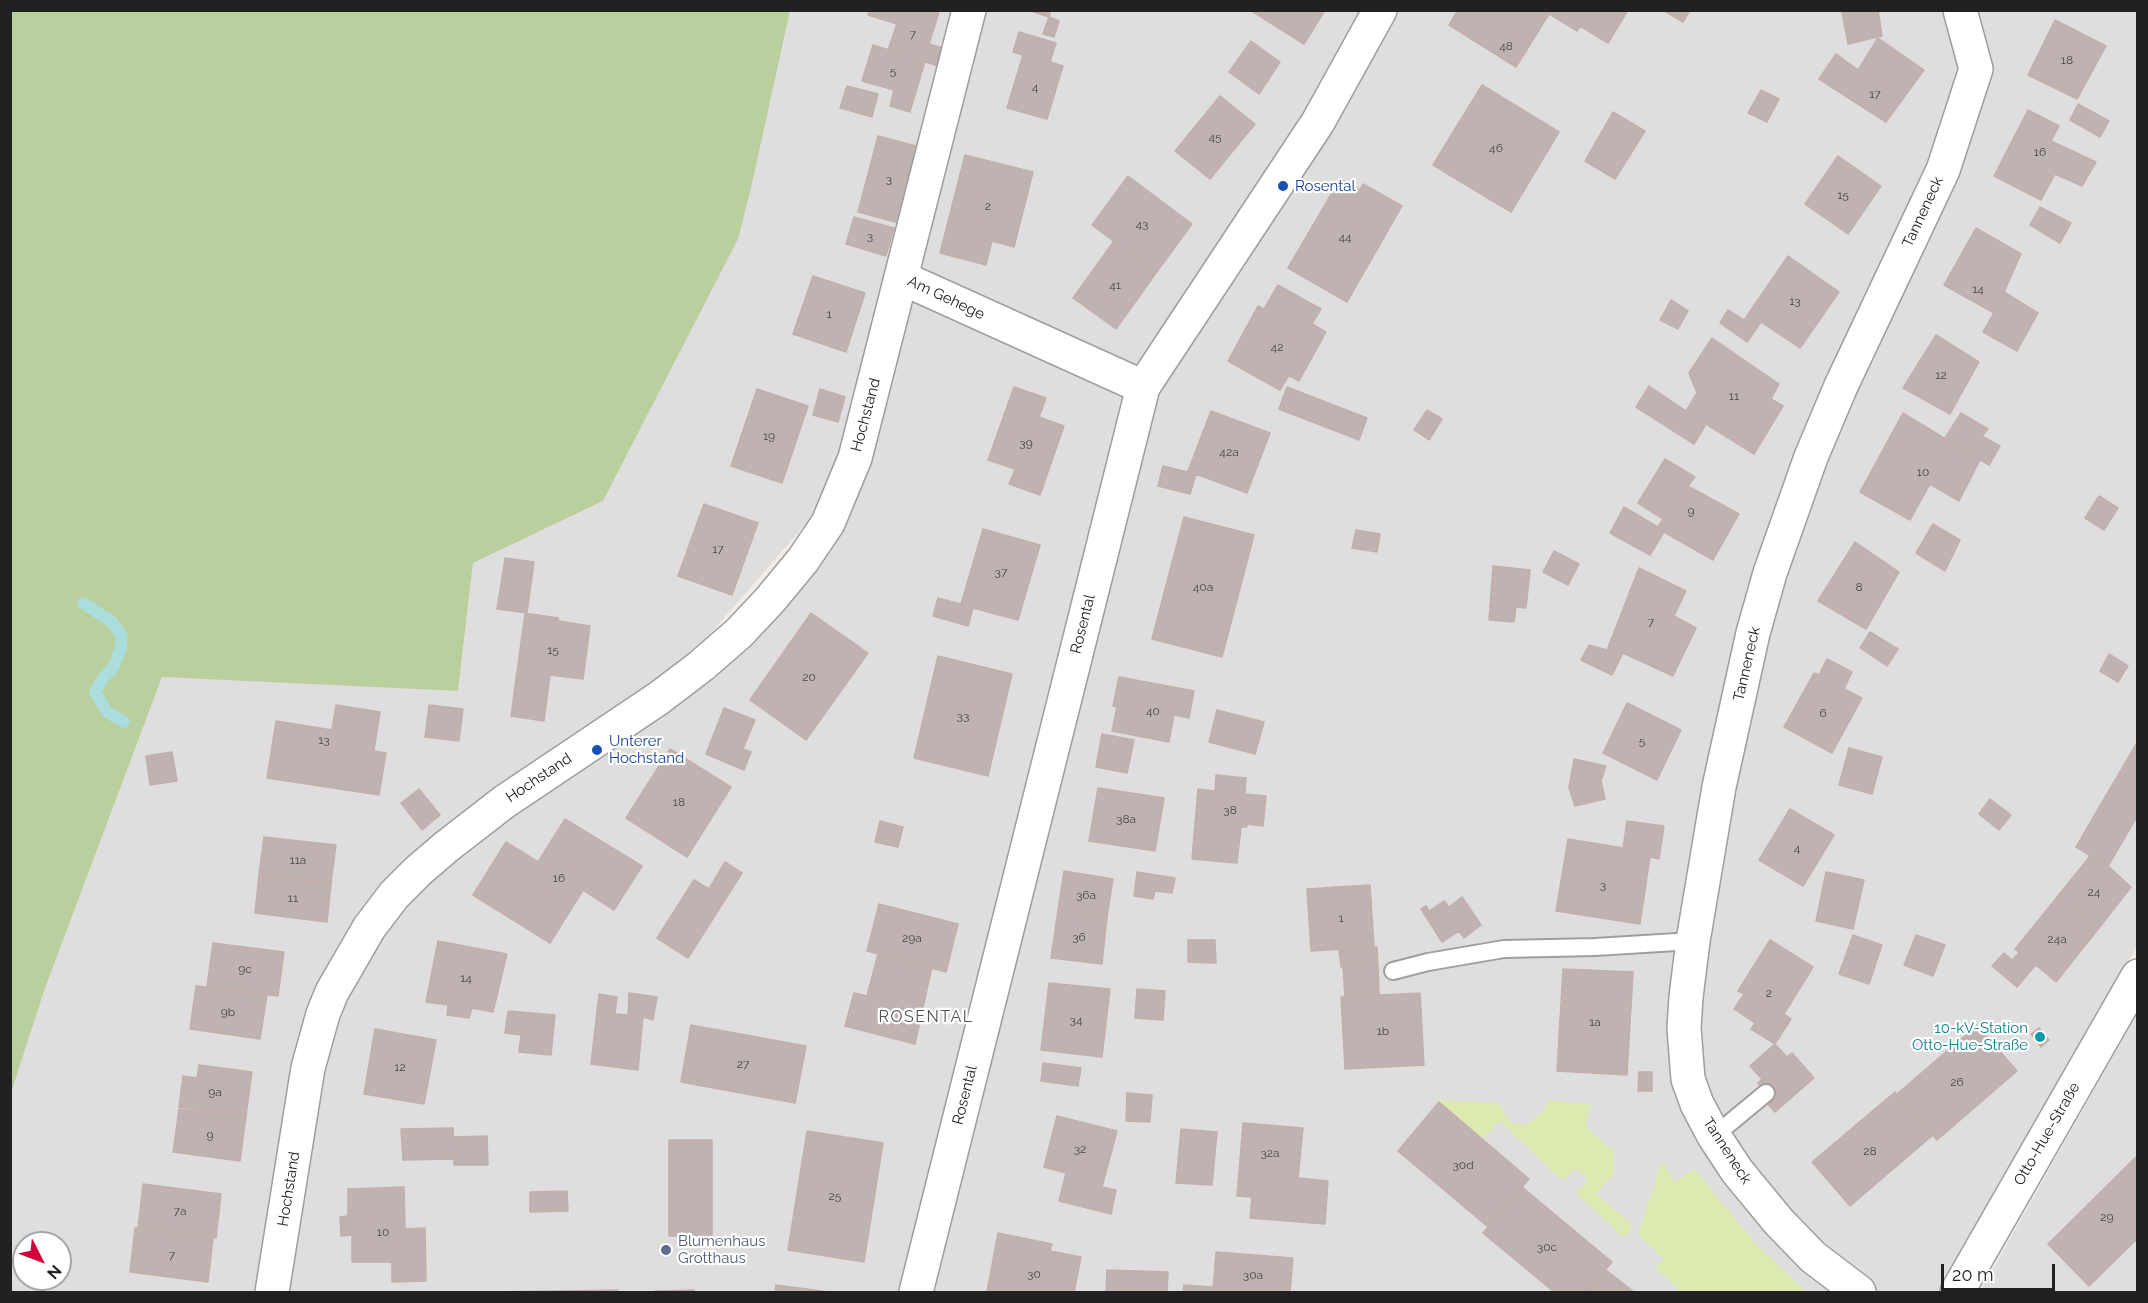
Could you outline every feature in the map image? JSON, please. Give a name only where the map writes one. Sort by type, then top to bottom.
[{"type":"street","name":"Am Gehege","points":[[969,10],[902,278],[1143,387]]},
{"type":"street","name":"Rosental","points":[[916,1293],[1143,387],[1318,122],[1380,10]]},
{"type":"street","name":"Tanneneck","points":[[1859,1293],[1812,1257],[1779,1222],[1737,1171],[1714,1136],[1697,1104],[1688,1079],[1684,1028],[1686,997],[1719,787],[1753,633],[1770,573],[1811,457],[1836,397],[1943,170],[1976,69],[1960,10]]},
{"type":"street","name":"Hochstand","points":[[272,1293],[308,1068],[323,1014],[354,951],[394,895],[418,871],[504,802],[659,698],[701,666],[753,618],[793,572],[828,523],[855,458],[902,278]]},
{"type":"street","name":"Otto-Hue-Straße","points":[[1957,1293],[2138,976]]},
{"type":"lane","points":[[1393,971],[1428,962],[1504,949],[1595,947],[1693,941]]},
{"type":"lane","points":[[1714,1136],[1766,1093]]},
{"type":"shaded area","points":[[790,11],[1369,11],[1138,377],[897,272],[841,483],[691,656],[387,886],[324,971],[293,1062],[262,1292],[11,1292],[11,1093],[45,987],[162,676],[458,691],[473,563],[603,501],[737,239],[752,184]]},
{"type":"shaded area","points":[[1393,11],[2137,11],[2137,946],[1945,1292],[930,1292],[1155,386]]},
{"type":"shaded area","points":[[907,289],[1131,391],[902,1292],[287,1292],[314,1063],[351,977],[404,903],[542,795],[708,674],[856,488]]},
{"type":"shaded area","points":[[1115,568],[1149,577],[1134,632],[1101,623]]},
{"type":"shaded area","points":[[2137,1014],[2137,1292],[1980,1292]]},
{"type":"shaded area","name":"Blumenhaus Grotthaus","points":[[757,1236],[767,1258],[571,1262],[568,1243]]},
{"type":"green space","points":[[11,10],[790,11],[738,239],[603,501],[473,563],[458,691],[162,677],[44,991],[11,1093]]},
{"type":"green space","points":[[1437,1100],[1498,1103],[1511,1123],[1527,1125],[1544,1110],[1548,1100],[1590,1104],[1586,1127],[1613,1151],[1614,1174],[1596,1193],[1631,1224],[1629,1233],[1624,1238],[1576,1193],[1588,1180],[1575,1168],[1563,1181],[1500,1121],[1483,1139]]},
{"type":"green space","points":[[1663,1163],[1675,1182],[1694,1169],[1756,1244],[1806,1292],[1682,1292],[1655,1268],[1663,1258],[1638,1235],[1660,1166]]},
{"type":"building","points":[[870,10],[933,10],[939,12],[929,44],[943,48],[938,66],[888,50],[897,24],[868,15]]},
{"type":"building","points":[[1028,10],[1051,10],[1049,17]]},
{"type":"building","points":[[1250,10],[1325,10],[1304,44]]},
{"type":"building","points":[[1458,10],[1543,10],[1549,14],[1516,67],[1449,25]]},
{"type":"building","points":[[1543,10],[1628,10],[1608,43],[1580,26],[1577,31]]},
{"type":"building","points":[[1663,10],[1690,10],[1683,22]]},
{"type":"building","points":[[1878,10],[1882,36],[1848,44],[1842,12]]},
{"type":"building","points":[[1049,17],[1059,21],[1054,37],[1043,34]]},
{"type":"building","points":[[2055,20],[2106,46],[2077,99],[2028,75]]},
{"type":"building","points":[[1019,32],[1056,43],[1050,62],[1063,66],[1047,119],[1007,108],[1023,55],[1013,52]]},
{"type":"building","points":[[1878,38],[1924,70],[1886,122],[1819,79],[1836,54],[1858,70]]},
{"type":"building","points":[[1251,41],[1280,62],[1259,94],[1229,72]]},
{"type":"building","points":[[873,45],[925,61],[910,112],[890,106],[894,90],[862,81]]},
{"type":"building","points":[[1482,85],[1559,132],[1511,212],[1433,165]]},
{"type":"building","points":[[847,86],[878,94],[872,117],[840,108]]},
{"type":"building","points":[[1761,90],[1779,99],[1767,122],[1748,113]]},
{"type":"building","points":[[1220,96],[1255,124],[1210,179],[1175,151]]},
{"type":"building","points":[[2078,104],[2109,121],[2100,137],[2070,120]]},
{"type":"building","points":[[2028,110],[2059,126],[2051,141],[2096,162],[2082,186],[2055,174],[2041,200],[1994,176]]},
{"type":"building","points":[[1613,112],[1645,131],[1615,179],[1585,161]]},
{"type":"building","points":[[878,136],[920,147],[899,223],[858,212]]},
{"type":"building","points":[[965,155],[1033,172],[1014,247],[992,241],[986,265],[940,253]]},
{"type":"building","points":[[1838,156],[1881,186],[1848,234],[1805,204]]},
{"type":"building","points":[[1128,176],[1192,224],[1156,273],[1092,225]]},
{"type":"building","points":[[1340,179],[1360,190],[1363,184],[1402,206],[1347,302],[1288,268]]},
{"type":"building","points":[[2040,207],[2071,223],[2060,243],[2030,225]]},
{"type":"building","points":[[854,217],[894,228],[886,256],[846,244]]},
{"type":"building","points":[[1976,228],[2021,254],[2004,292],[2038,313],[2017,351],[1983,332],[1994,313],[1944,285]]},
{"type":"building","points":[[1114,241],[1156,273],[1116,329],[1073,298]]},
{"type":"building","points":[[1788,256],[1839,292],[1800,348],[1761,322],[1747,342],[1720,323],[1728,310],[1744,320]]},
{"type":"building","points":[[813,276],[865,293],[846,352],[793,334]]},
{"type":"building","points":[[1278,285],[1321,309],[1312,324],[1326,332],[1299,381],[1289,375],[1280,390],[1228,361],[1258,306],[1264,309]]},
{"type":"building","points":[[1671,300],[1688,311],[1678,329],[1660,320]]},
{"type":"building","points":[[1936,335],[1979,362],[1950,414],[1903,388]]},
{"type":"building","points":[[1712,338],[1779,384],[1771,399],[1783,406],[1754,454],[1706,424],[1694,444],[1636,407],[1649,386],[1686,411],[1697,393],[1689,373]]},
{"type":"building","points":[[1014,387],[1046,398],[1039,417],[1064,426],[1040,495],[1009,484],[1015,469],[988,460]]},
{"type":"building","points":[[1287,387],[1367,418],[1359,440],[1279,409]]},
{"type":"building","points":[[757,389],[808,406],[782,483],[731,466]]},
{"type":"building","points":[[820,389],[845,397],[838,422],[813,415]]},
{"type":"building","points":[[1427,410],[1442,419],[1429,440],[1414,430]]},
{"type":"building","points":[[1211,411],[1270,433],[1247,493],[1188,471]]},
{"type":"building","points":[[1903,413],[1980,460],[1959,501],[1930,484],[1910,520],[1860,492]]},
{"type":"building","points":[[1961,413],[1988,429],[1982,436],[2000,446],[1989,465],[1945,438]]},
{"type":"building","points":[[1665,459],[1695,477],[1688,486],[1739,514],[1713,560],[1664,532],[1650,555],[1610,533],[1624,507],[1658,527],[1663,519],[1638,503]]},
{"type":"building","points":[[1163,466],[1196,474],[1190,494],[1158,486]]},
{"type":"building","points":[[2099,496],[2118,508],[2104,530],[2085,518]]},
{"type":"building","points":[[704,504],[758,523],[732,595],[678,576]]},
{"type":"building","points":[[1184,517],[1254,535],[1222,657],[1152,639]]},
{"type":"building","points":[[1933,524],[1960,540],[1945,571],[1916,553]]},
{"type":"building","points":[[983,529],[1040,545],[1018,620],[973,608],[968,626],[933,616],[938,598],[961,604]]},
{"type":"building","points":[[1356,530],[1380,534],[1377,552],[1352,548]]},
{"type":"building","points":[[1855,542],[1899,572],[1866,629],[1818,601]]},
{"type":"building","points":[[1554,551],[1579,564],[1568,585],[1543,572]]},
{"type":"building","points":[[505,558],[534,562],[527,613],[497,609]]},
{"type":"building","points":[[1493,566],[1530,570],[1526,608],[1516,607],[1514,622],[1489,620]]},
{"type":"building","points":[[1639,568],[1686,591],[1674,616],[1696,628],[1673,676],[1623,653],[1612,675],[1581,660],[1589,645],[1607,650]]},
{"type":"building","points":[[525,613],[590,626],[583,679],[550,675],[544,721],[511,716]]},
{"type":"building","points":[[811,613],[868,653],[806,740],[750,700]]},
{"type":"building","points":[[1870,632],[1898,649],[1887,666],[1860,648]]},
{"type":"building","points":[[2109,654],[2128,666],[2118,682],[2100,671]]},
{"type":"building","points":[[938,656],[1012,674],[988,776],[914,758]]},
{"type":"building","points":[[1827,659],[1852,672],[1844,689],[1862,698],[1832,753],[1784,727],[1814,673],[1819,675]]},
{"type":"building","points":[[1119,677],[1194,691],[1189,718],[1174,715],[1169,742],[1112,731],[1117,707],[1113,706]]},
{"type":"building","points":[[1627,703],[1681,730],[1657,780],[1603,753]]},
{"type":"building","points":[[336,705],[380,712],[374,751],[386,753],[379,795],[267,778],[276,721],[332,730]]},
{"type":"building","points":[[429,705],[463,709],[459,741],[425,737]]},
{"type":"building","points":[[724,708],[755,720],[743,749],[751,752],[744,770],[706,754]]},
{"type":"building","points":[[1217,710],[1264,722],[1255,754],[1209,742]]},
{"type":"building","points":[[1102,734],[1134,740],[1127,773],[1096,767]]},
{"type":"building","points":[[2138,741],[2138,815],[2108,866],[2076,847]]},
{"type":"building","points":[[1849,748],[1882,757],[1872,794],[1839,785]]},
{"type":"building","points":[[670,749],[731,787],[687,857],[626,818]]},
{"type":"building","points":[[172,752],[177,781],[150,785],[146,756]]},
{"type":"building","points":[[1574,759],[1606,766],[1601,781],[1605,799],[1575,806],[1569,788]]},
{"type":"building","points":[[1216,775],[1246,778],[1245,794],[1266,796],[1263,826],[1247,824],[1247,827],[1241,827],[1237,863],[1192,859],[1198,789],[1215,791]]},
{"type":"building","points":[[1098,788],[1164,798],[1155,851],[1089,841]]},
{"type":"building","points":[[419,789],[440,815],[422,830],[401,803]]},
{"type":"building","points":[[1990,799],[2011,815],[1999,830],[1979,814]]},
{"type":"building","points":[[1790,809],[1834,835],[1803,886],[1759,860]]},
{"type":"building","points":[[565,819],[642,866],[614,910],[583,890],[550,943],[473,895],[506,842],[538,862]]},
{"type":"building","points":[[880,821],[903,827],[898,847],[875,842]]},
{"type":"building","points":[[1627,821],[1664,826],[1659,859],[1650,857],[1640,924],[1556,911],[1568,839],[1623,848]]},
{"type":"building","points":[[264,837],[336,845],[331,883],[259,874]]},
{"type":"building","points":[[2090,856],[2108,866],[2131,887],[2099,928],[2058,896]]},
{"type":"building","points":[[725,862],[742,873],[688,958],[657,938],[694,880],[709,889]]},
{"type":"building","points":[[1064,871],[1113,879],[1107,917],[1058,910]]},
{"type":"building","points":[[1137,872],[1175,878],[1172,893],[1155,891],[1153,899],[1134,896]]},
{"type":"building","points":[[1826,872],[1864,880],[1853,929],[1816,921]]},
{"type":"building","points":[[259,875],[331,884],[327,922],[255,913]]},
{"type":"building","points":[[1370,885],[1374,947],[1311,951],[1307,889]]},
{"type":"building","points":[[2058,896],[2099,928],[2056,982],[2036,965],[2028,974],[2012,960],[2019,953],[2015,949]]},
{"type":"building","points":[[1462,897],[1481,925],[1464,938],[1459,931],[1442,942],[1421,909],[1426,906],[1429,911],[1444,901],[1449,907]]},
{"type":"building","points":[[879,904],[958,924],[946,972],[867,951]]},
{"type":"building","points":[[1058,910],[1107,917],[1102,964],[1051,958]]},
{"type":"building","points":[[1853,935],[1882,945],[1869,984],[1839,974]]},
{"type":"building","points":[[1916,935],[1945,945],[1933,976],[1904,965]]},
{"type":"building","points":[[1188,940],[1215,940],[1216,963],[1188,962]]},
{"type":"building","points":[[1770,940],[1813,967],[1784,1014],[1791,1019],[1775,1044],[1751,1029],[1755,1023],[1734,1009],[1744,994],[1738,991]]},
{"type":"building","points":[[438,941],[507,954],[493,1012],[472,1008],[469,1018],[447,1015],[448,1005],[426,1002]]},
{"type":"building","points":[[213,943],[284,952],[278,996],[207,986]]},
{"type":"building","points":[[1377,947],[1378,965],[1341,967],[1339,950]]},
{"type":"building","points":[[2004,953],[2028,974],[2017,987],[1992,966]]},
{"type":"building","points":[[878,954],[932,967],[915,1044],[845,1026],[854,993],[867,996]]},
{"type":"building","points":[[1378,965],[1379,995],[1345,997],[1343,967]]},
{"type":"building","points":[[1563,969],[1633,972],[1627,1075],[1557,1071]]},
{"type":"building","points":[[1049,983],[1110,989],[1102,1057],[1041,1050]]},
{"type":"building","points":[[196,986],[267,995],[260,1039],[190,1029]]},
{"type":"building","points":[[1137,989],[1165,991],[1163,1020],[1135,1018]]},
{"type":"building","points":[[629,993],[657,997],[653,1020],[643,1017],[638,1070],[591,1064],[599,994],[617,997],[615,1014],[628,1015]]},
{"type":"building","points":[[1420,993],[1424,1065],[1345,1069],[1341,997]]},
{"type":"building","points":[[508,1011],[555,1015],[551,1055],[519,1052],[521,1035],[505,1033]]},
{"type":"building","points":[[691,1025],[806,1046],[795,1103],[681,1082]]},
{"type":"building","points":[[1977,1025],[2017,1071],[1937,1140],[1897,1094]]},
{"type":"building","name":"10-kV-Station Otto-Hue-Straße","points":[[2039,1028],[2049,1040],[2041,1047],[2031,1034]]},
{"type":"building","points":[[375,1029],[436,1040],[424,1104],[364,1094]]},
{"type":"building","points":[[1775,1044],[1787,1057],[1792,1053],[1814,1078],[1775,1112],[1763,1099],[1768,1095],[1758,1083],[1762,1079],[1750,1066]]},
{"type":"building","points":[[1043,1063],[1081,1068],[1078,1086],[1041,1081]]},
{"type":"building","points":[[199,1065],[252,1072],[246,1116],[179,1107],[183,1076],[197,1078]]},
{"type":"building","points":[[1639,1072],[1652,1072],[1652,1091],[1638,1091]]},
{"type":"building","points":[[1895,1092],[1933,1135],[1850,1206],[1812,1162]]},
{"type":"building","points":[[1127,1093],[1152,1095],[1150,1122],[1126,1121]]},
{"type":"building","points":[[1439,1102],[1529,1179],[1488,1227],[1398,1151]]},
{"type":"building","points":[[179,1109],[246,1117],[240,1161],[173,1152]]},
{"type":"building","points":[[1057,1116],[1117,1131],[1102,1187],[1116,1190],[1111,1214],[1059,1201],[1066,1173],[1044,1167]]},
{"type":"building","points":[[1243,1123],[1303,1128],[1298,1178],[1328,1181],[1325,1224],[1250,1218],[1252,1197],[1237,1196]]},
{"type":"building","points":[[453,1128],[453,1137],[487,1136],[488,1165],[454,1165],[454,1159],[403,1160],[401,1129]]},
{"type":"building","points":[[1181,1129],[1217,1132],[1212,1185],[1176,1183]]},
{"type":"building","points":[[807,1131],[883,1143],[864,1262],[788,1250]]},
{"type":"building","points":[[669,1140],[712,1140],[712,1236],[669,1236]]},
{"type":"building","points":[[2136,1157],[2138,1238],[2089,1286],[2048,1244]]},
{"type":"building","points":[[143,1184],[221,1194],[216,1238],[138,1228]]},
{"type":"building","points":[[404,1187],[405,1229],[425,1228],[426,1281],[392,1282],[392,1262],[352,1262],[352,1235],[341,1236],[340,1217],[348,1216],[348,1189]]},
{"type":"building","points":[[1522,1187],[1612,1262],[1586,1292],[1554,1292],[1483,1233]]},
{"type":"building","points":[[567,1191],[568,1211],[530,1212],[530,1192]]},
{"type":"building","points":[[135,1228],[213,1238],[208,1282],[130,1272]]},
{"type":"building","points":[[998,1233],[1052,1244],[1050,1251],[1081,1257],[1074,1292],[987,1292]]},
{"type":"building","points":[[1216,1252],[1293,1258],[1290,1292],[1213,1292]]},
{"type":"building","points":[[1107,1270],[1168,1272],[1167,1292],[1106,1292]]},
{"type":"building","points":[[1606,1270],[1634,1292],[1586,1292]]},
{"type":"building","points":[[776,1285],[829,1292],[775,1292]]},
{"type":"building","points":[[1184,1285],[1212,1287],[1211,1292],[1183,1292]]},
{"type":"building","points":[[618,1290],[618,1292],[488,1292]]},
{"type":"building","points":[[694,1290],[694,1292],[655,1292],[655,1291]]},
{"type":"waterway","points":[[83,603],[111,621],[122,636],[121,648],[113,668],[103,678],[95,692],[107,712],[124,722]]},
{"type":"place","name":"Rosental","points":[[1283,186]]},
{"type":"place","name":"Unterer Hochstand","points":[[597,750]]},
{"type":"place","name":"10-kV-Station Otto-Hue-Straße","points":[[2040,1037]]},
{"type":"place","name":"Blumenhaus Grotthaus","points":[[666,1250]]},
{"type":"district","name":"ROSENTAL","points":[[926,1017]]}]
